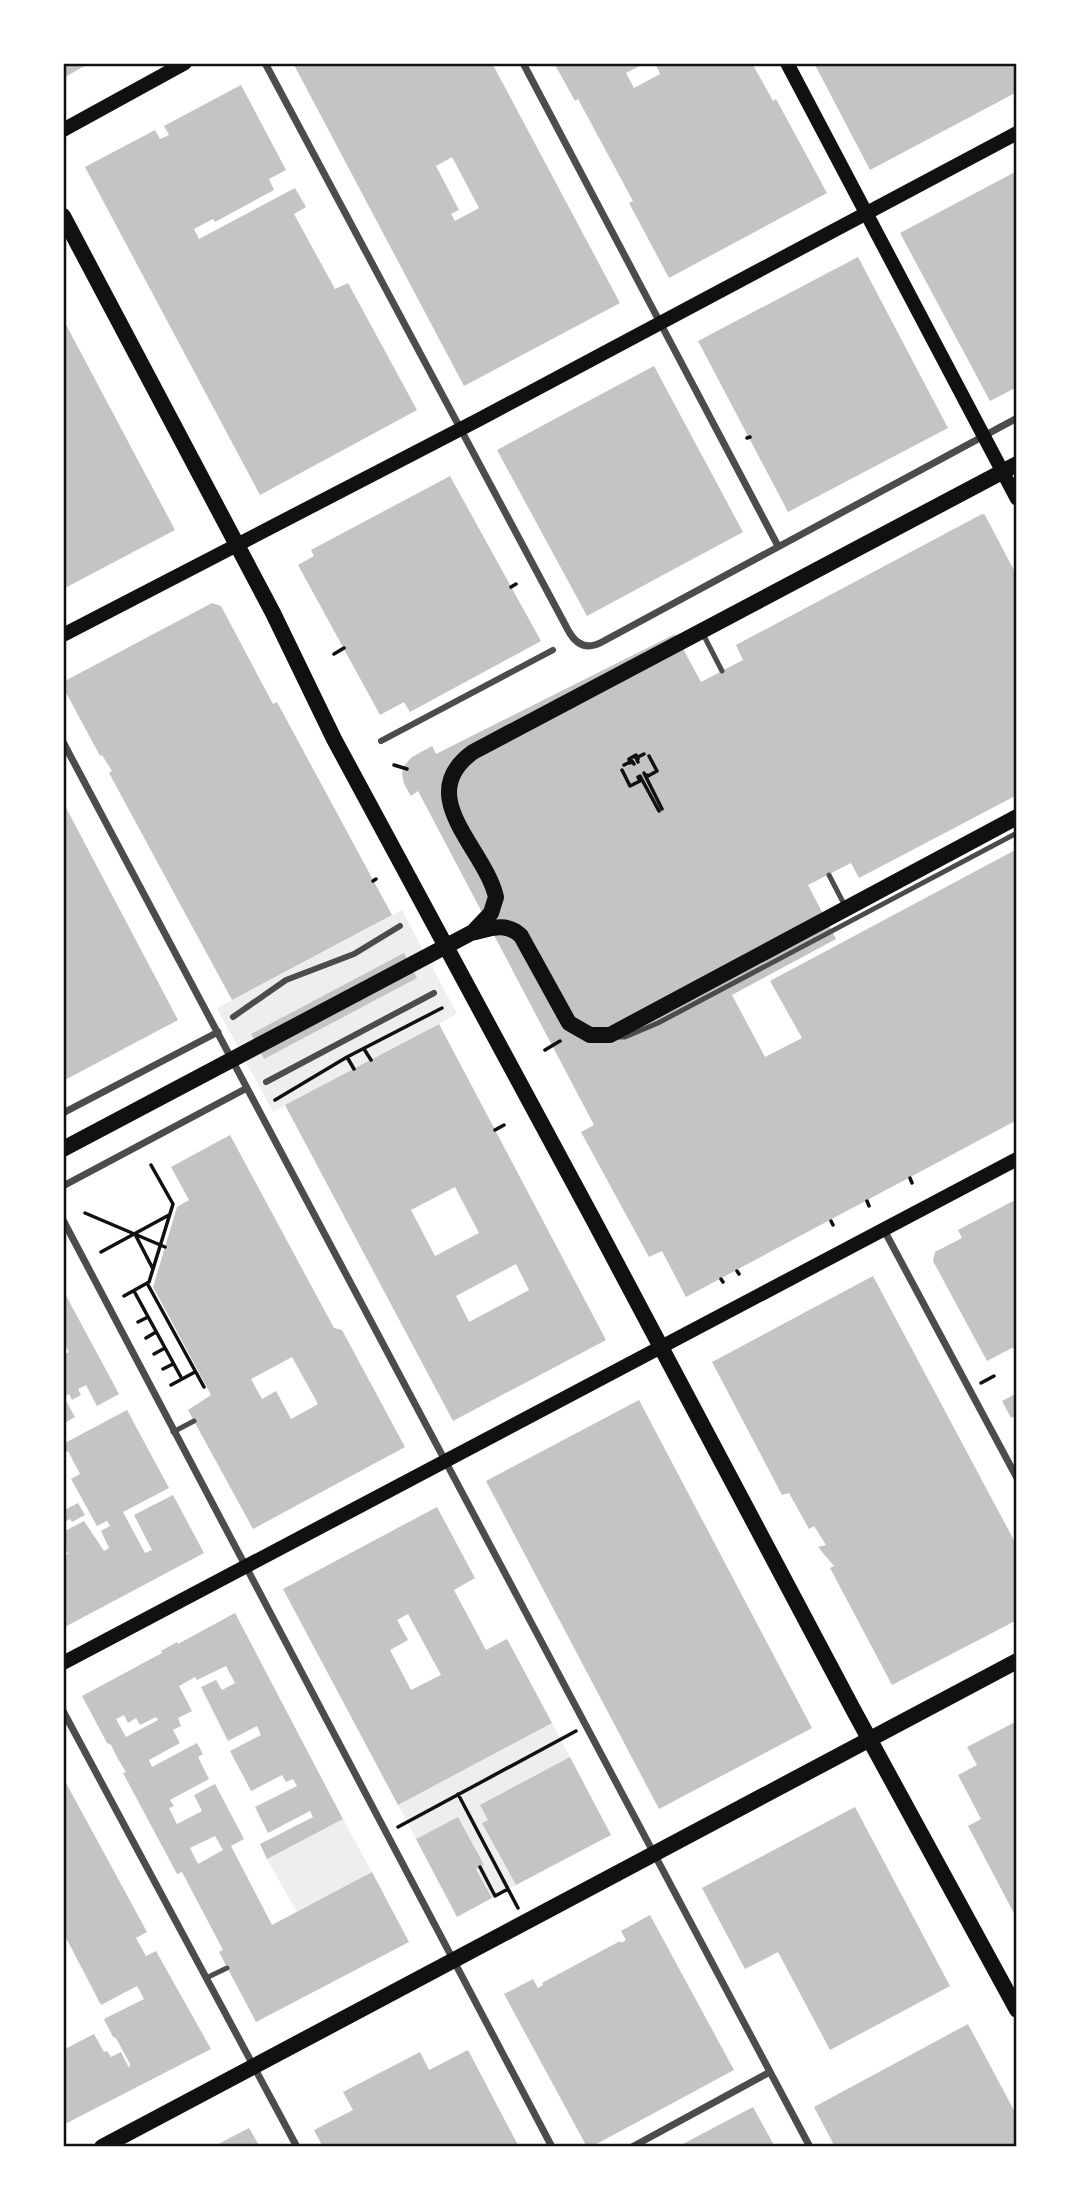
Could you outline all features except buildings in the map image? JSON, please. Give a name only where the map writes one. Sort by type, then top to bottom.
[{"type":"main road","points":[[63,130],[185,63]]},
{"type":"main road","points":[[788,63],[1017,499]]},
{"type":"main road","points":[[63,635],[460,429],[1017,133]]},
{"type":"main road","points":[[63,216],[273,613],[334,739],[869,1740],[1017,2010]]},
{"type":"main road","points":[[471,933],[491,913],[496,897],[454,814],[449,786],[455,768],[473,752],[1017,464]]},
{"type":"main road","points":[[63,1149],[471,933],[498,927],[516,931],[524,941],[569,1023],[590,1035],[610,1035],[1017,817]]},
{"type":"main road","points":[[63,1663],[1017,1159]]},
{"type":"main road","points":[[102,2147],[1017,1661]]},
{"type":"street","points":[[265,63],[571,636],[584,646],[594,646],[1017,418]]},
{"type":"street","points":[[523,63],[778,546]]},
{"type":"street","points":[[381,741],[553,650]]},
{"type":"street","points":[[63,742],[810,2147]]},
{"type":"street","points":[[233,1017],[286,980],[354,954],[400,926]]},
{"type":"street","points":[[266,1082],[435,993]]},
{"type":"street","points":[[63,1113],[218,1032]]},
{"type":"street","points":[[63,1186],[247,1088]]},
{"type":"street","points":[[63,1220],[552,2147]]},
{"type":"street","points":[[884,1230],[1017,1478]]},
{"type":"street","points":[[63,1711],[297,2147]]},
{"type":"street","points":[[632,2147],[770,2072]]},
{"type":"lane","points":[[701,631],[722,671]]},
{"type":"lane","points":[[610,1035],[625,1037],[658,1023],[1017,833]]},
{"type":"lane","points":[[829,875],[847,909]]},
{"type":"lane","points":[[173,1432],[194,1421]]},
{"type":"lane","points":[[206,1978],[227,1968]]},
{"type":"path","points":[[511,587],[516,584]]},
{"type":"path","points":[[334,654],[344,648]]},
{"type":"path","points":[[647,755],[657,771],[643,776],[630,786],[623,768],[636,758],[647,755]]},
{"type":"path","points":[[394,765],[407,769]]},
{"type":"path","points":[[643,776],[661,810]]},
{"type":"path","points":[[275,1100],[347,1057],[442,1007]]},
{"type":"path","points":[[545,1050],[560,1041]]},
{"type":"path","points":[[364,1049],[371,1060]]},
{"type":"path","points":[[347,1057],[354,1069]]},
{"type":"path","points":[[495,1130],[504,1125]]},
{"type":"path","points":[[124,1296],[147,1283],[163,1246],[173,1205],[151,1164]]},
{"type":"path","points":[[85,1213],[163,1246]]},
{"type":"path","points":[[101,1252],[169,1215]]},
{"type":"path","points":[[135,1234],[153,1269]]},
{"type":"path","points":[[147,1283],[204,1387]]},
{"type":"path","points":[[134,1291],[182,1379]]},
{"type":"path","points":[[138,1322],[148,1317]]},
{"type":"path","points":[[146,1338],[156,1332]]},
{"type":"path","points":[[154,1354],[165,1348]]},
{"type":"path","points":[[163,1369],[173,1364]]},
{"type":"path","points":[[171,1385],[195,1372]]},
{"type":"path","points":[[386,1833],[587,1725]]},
{"type":"path","points":[[458,1794],[526,1922]]},
{"type":"path","points":[[480,1867],[495,1896],[508,1889]]},
{"type":"shaded area","points":[[402,910],[457,1014],[273,1112],[217,1008]]},
{"type":"shaded area","points":[[552,1723],[570,1757],[483,1823],[516,1885],[492,1898],[476,1869],[458,1817],[416,1839],[398,1805]]},
{"type":"shaded area","points":[[343,1819],[372,1872],[297,1912],[267,1859]]}]
